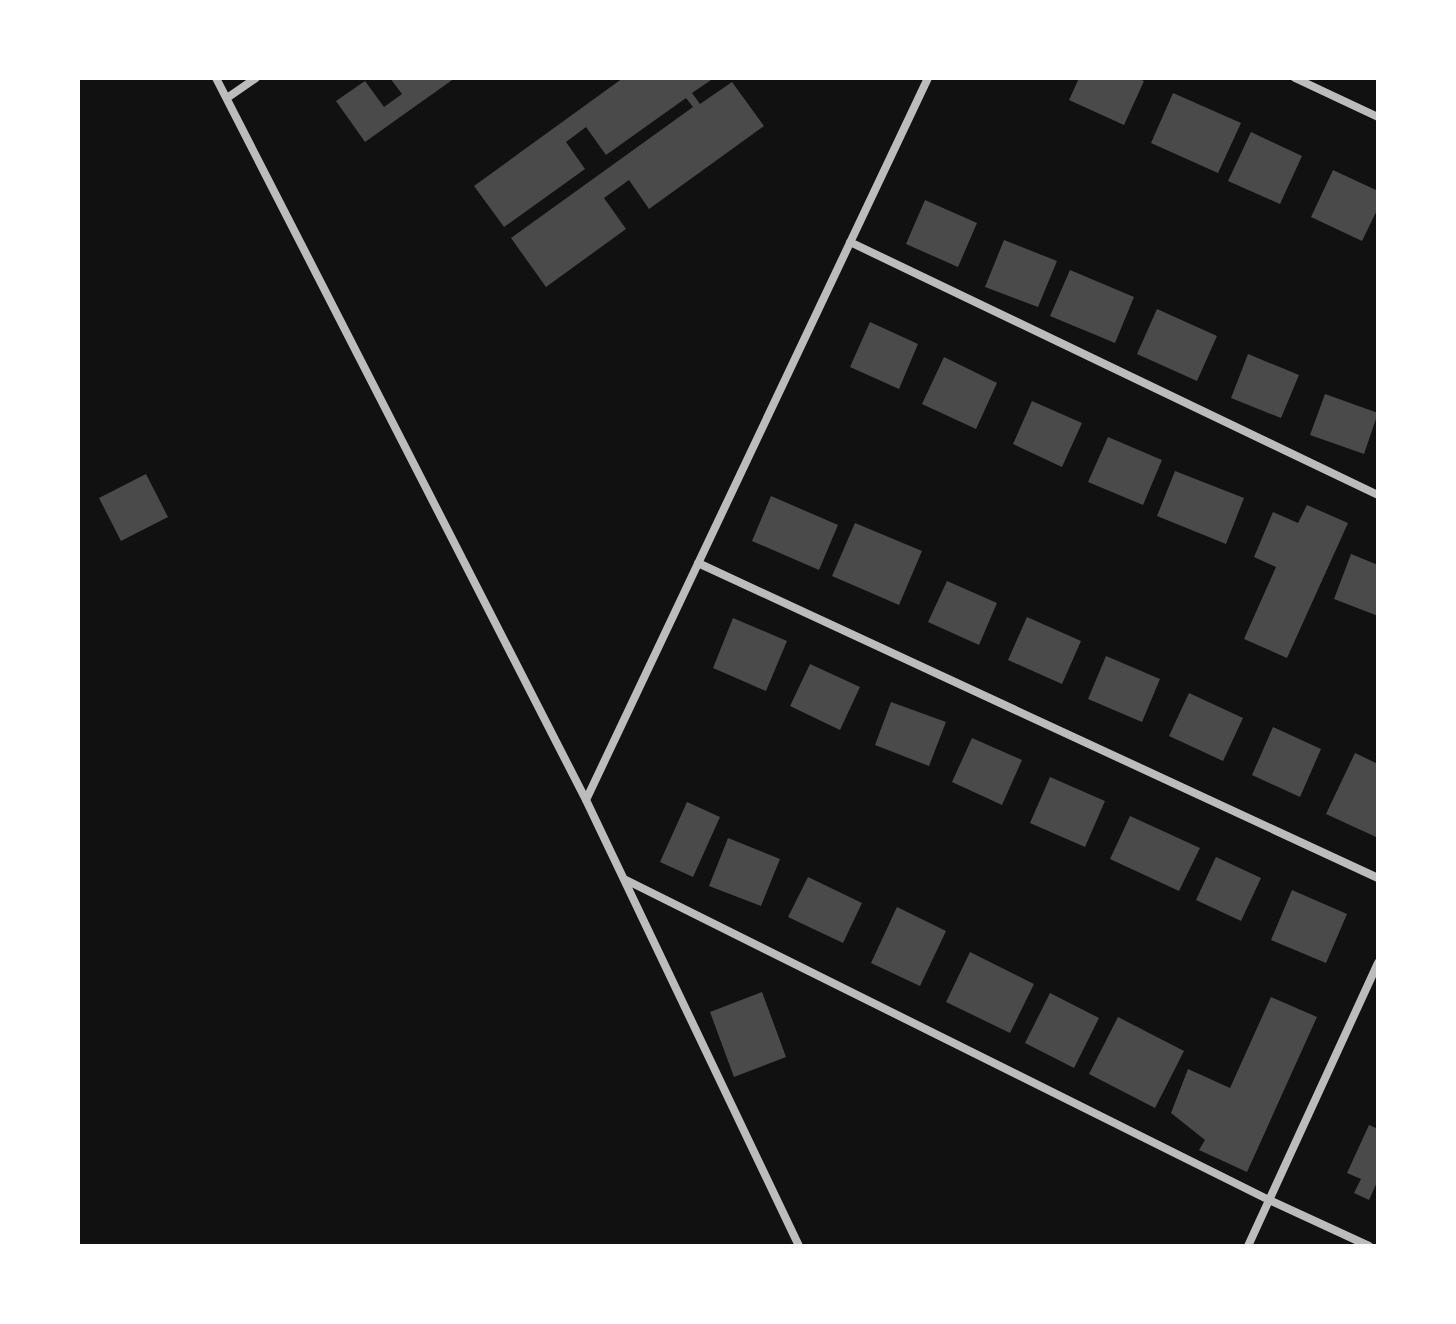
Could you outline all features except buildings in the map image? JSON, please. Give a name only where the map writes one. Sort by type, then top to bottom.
[{"type":"street","points":[[216,78],[586,800],[799,1246]]},
{"type":"street","points":[[227,98],[256,78]]},
{"type":"street","points":[[586,800],[928,78]]},
{"type":"street","points":[[1295,78],[1378,117]]},
{"type":"street","points":[[850,242],[1378,495]]},
{"type":"street","points":[[698,563],[1378,878]]},
{"type":"street","points":[[622,878],[1269,1200],[1369,1246]]},
{"type":"street","points":[[1248,1246],[1378,963]]}]
